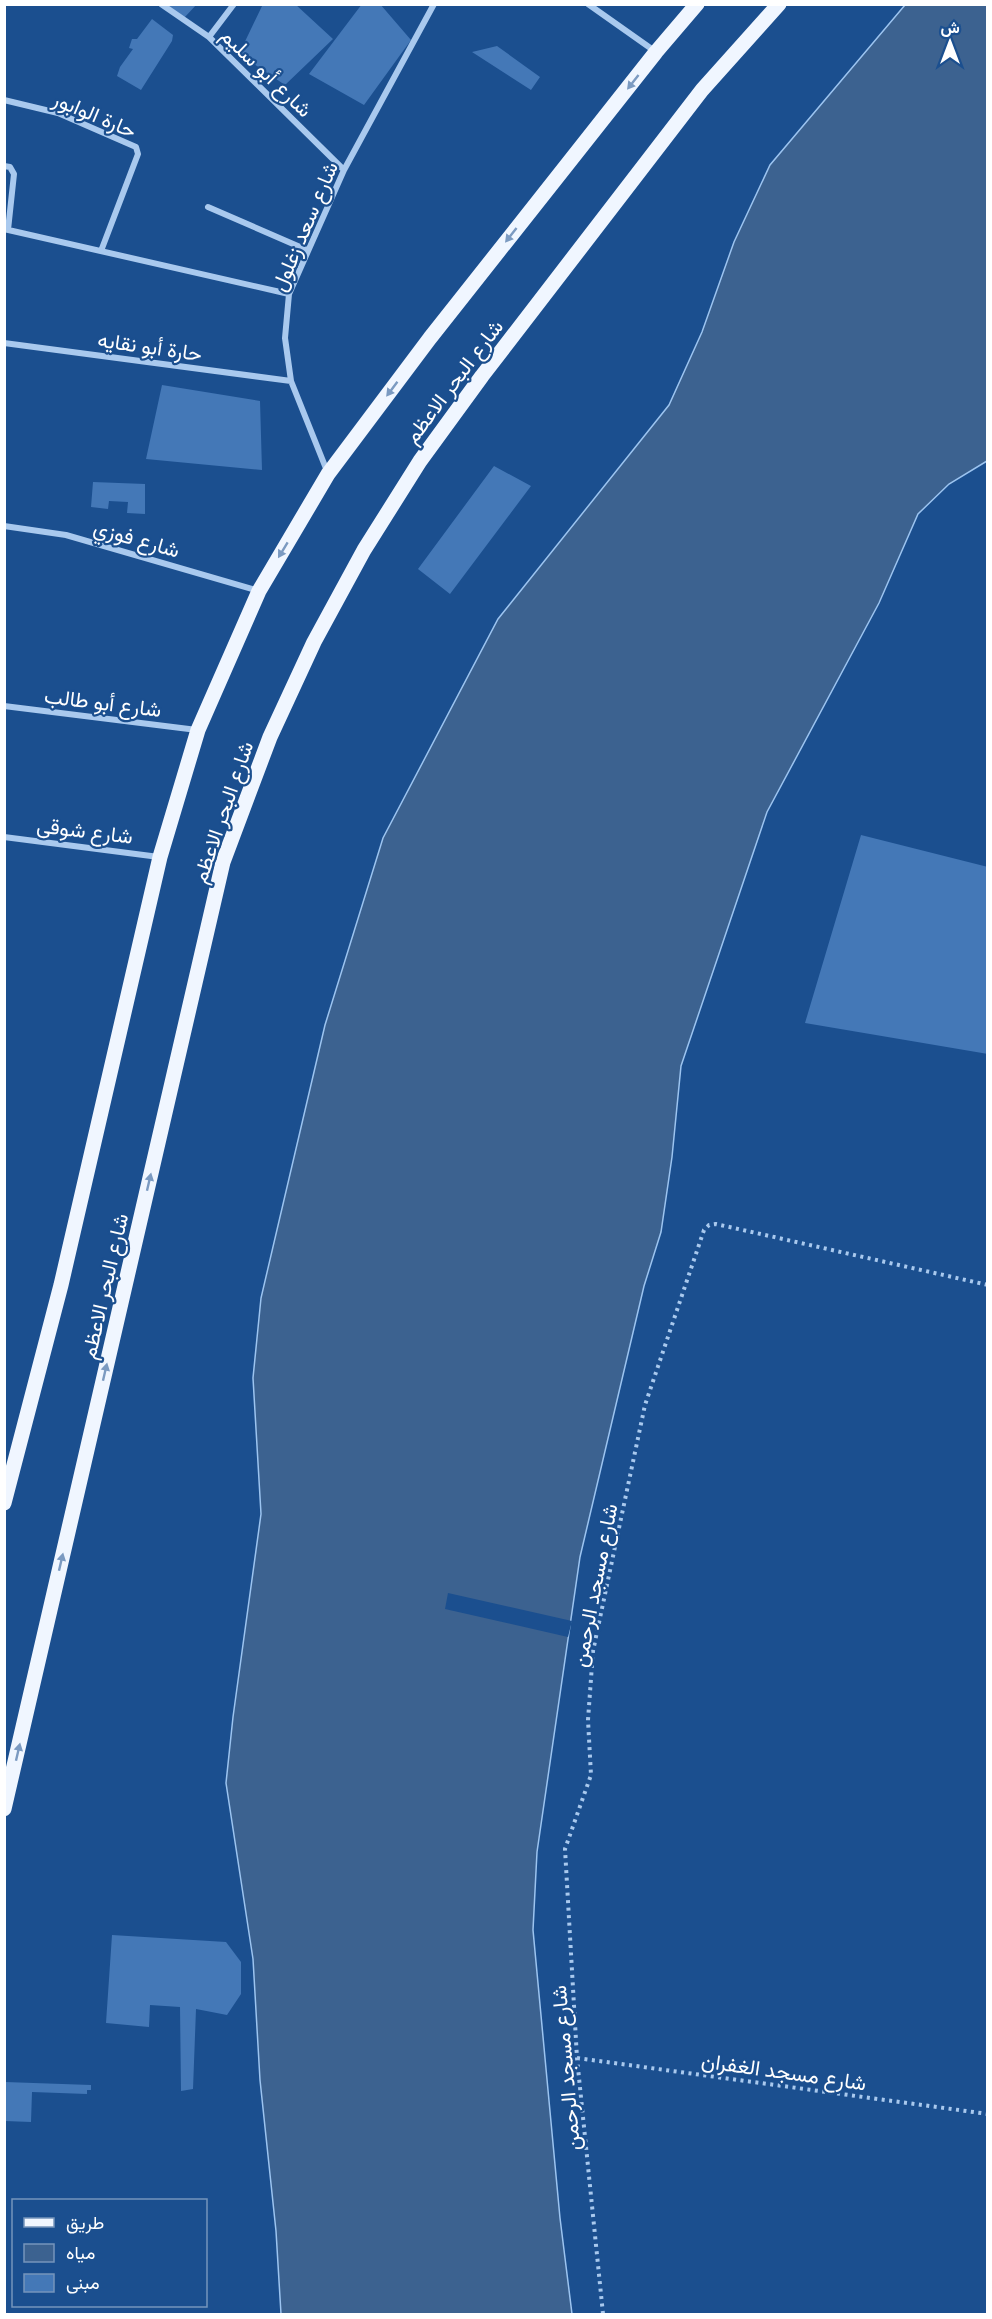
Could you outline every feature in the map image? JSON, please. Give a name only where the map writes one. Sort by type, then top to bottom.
[{"type":"main road","name":"شارع البحر الاعظم","points":[[4,1503],[61,1285],[160,857],[198,730],[259,591],[328,474],[430,338],[656,52],[697,4]]},
{"type":"main road","name":"شارع البحر الاعظم","points":[[4,1809],[222,862],[270,737],[314,642],[336,601],[364,550],[420,461],[489,367],[702,90],[779,4]]},
{"type":"street","name":"شارع أبو سليم","points":[[161,4],[209,37],[344,170]]},
{"type":"street","points":[[209,37],[234,4]]},
{"type":"street","name":"شارع سعد زغلول","points":[[328,474],[291,381],[285,338],[289,294],[344,170],[434,4]]},
{"type":"street","points":[[588,4],[656,52]]},
{"type":"street","name":"حارة الوابور","points":[[4,100],[58,113],[136,147],[138,154],[101,251]]},
{"type":"street","points":[[4,165],[10,167],[14,174],[6,230],[289,294]]},
{"type":"street","points":[[208,207],[308,250]]},
{"type":"street","name":"حارة أبو نقايه","points":[[4,343],[291,381]]},
{"type":"street","name":"شارع فوزي","points":[[4,526],[66,535],[259,591]]},
{"type":"street","name":"شارع أبو طالب","points":[[4,706],[198,730]]},
{"type":"street","name":"شارع شوقى","points":[[4,837],[160,857]]},
{"type":"path","name":"شارع مسجد الرحمن","points":[[603,2314],[577,2058],[565,1849],[591,1775],[588,1720],[593,1651],[645,1405],[704,1230],[709,1225],[716,1224],[987,1285]]},
{"type":"path","name":"شارع مسجد الغفران","points":[[577,2058],[987,2114]]},
{"type":"water","points":[[905,5],[987,5],[987,461],[949,484],[918,514],[879,603],[767,812],[681,1066],[672,1157],[661,1232],[644,1286],[580,1557],[537,1852],[533,1930],[560,2218],[572,2314],[281,2314],[276,2231],[260,2080],[253,1959],[226,1783],[261,1514],[253,1378],[261,1298],[325,1025],[383,838],[498,619],[669,405],[702,332],[734,242],[770,165]]},
{"type":"pier","points":[[448,1593],[572,1621],[568,1637],[445,1609]]},
{"type":"building","points":[[165,4],[197,4],[184,18]]},
{"type":"building","points":[[263,4],[295,4],[333,39],[285,85],[239,54]]},
{"type":"building","points":[[362,4],[380,4],[411,40],[364,105],[309,74]]},
{"type":"building","points":[[152,19],[173,35],[172,41],[141,90],[117,76],[120,67],[133,49],[129,48],[132,39],[137,39]]},
{"type":"building","points":[[497,46],[540,77],[531,90],[472,52]]},
{"type":"building","points":[[162,385],[260,401],[262,470],[146,459]]},
{"type":"building","points":[[494,466],[531,486],[450,594],[418,569]]},
{"type":"building","points":[[93,482],[145,484],[145,514],[127,513],[128,502],[109,501],[108,509],[91,507]]},
{"type":"building","points":[[861,835],[988,867],[988,1054],[805,1023]]},
{"type":"building","points":[[112,1935],[226,1942],[241,1962],[241,1994],[227,2015],[196,2009],[193,2089],[181,2091],[180,2007],[150,2005],[149,2027],[106,2023]]},
{"type":"building","points":[[5,2082],[91,2085],[91,2090],[87,2090],[87,2094],[32,2092],[31,2122],[5,2121]]}]
